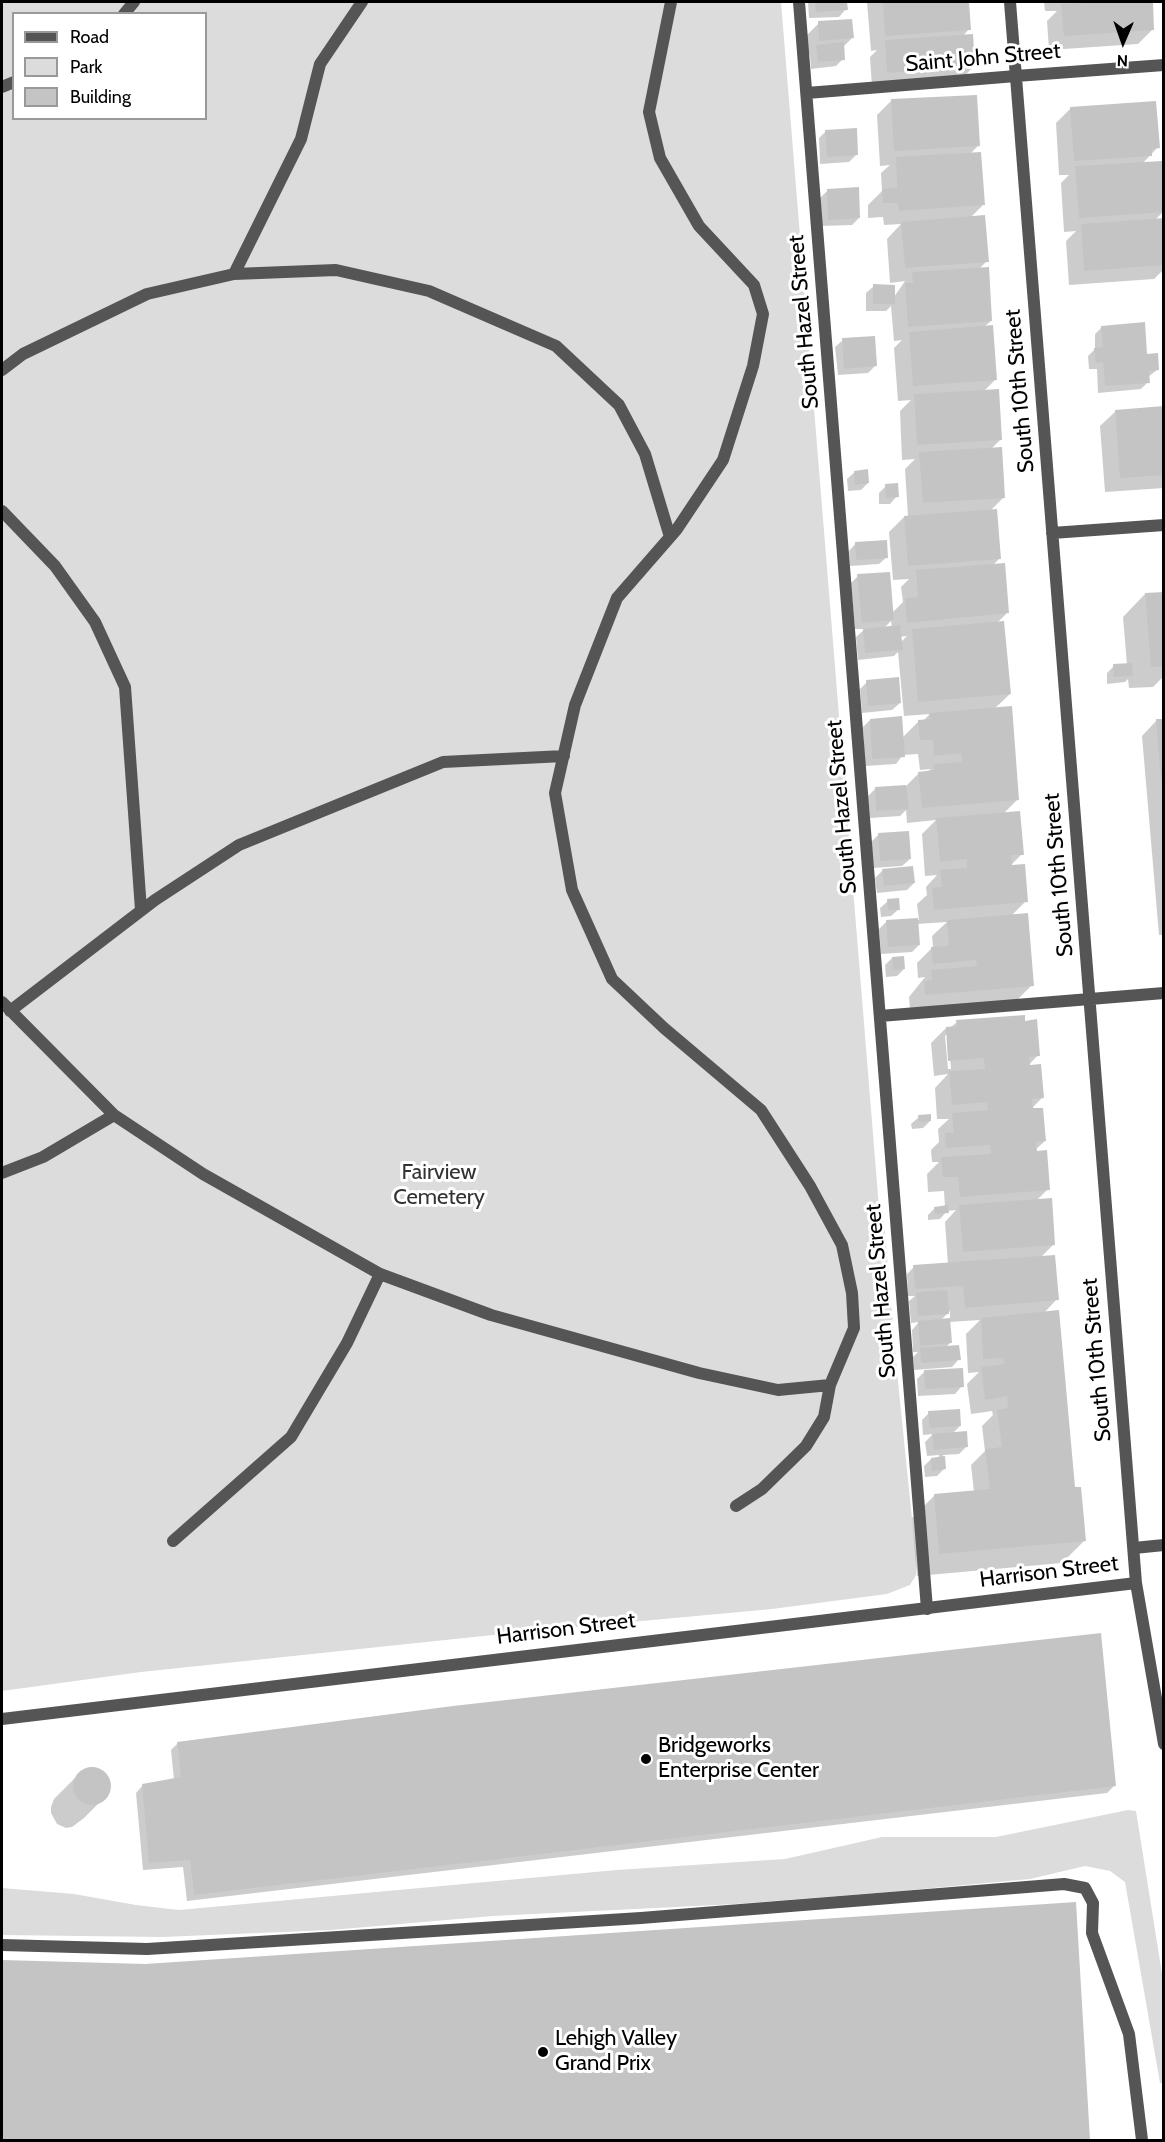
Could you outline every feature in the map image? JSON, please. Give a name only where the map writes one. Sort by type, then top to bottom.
[{"type":"street","points":[[234,274],[301,139],[320,64],[362,2]]},
{"type":"street","points":[[671,2],[649,112],[660,158],[699,226],[754,285],[763,314],[753,366],[723,460],[670,537],[617,598],[575,705],[555,793],[572,890],[612,979],[664,1028],[761,1110],[810,1186],[842,1245],[852,1293],[854,1328],[830,1385],[824,1417],[806,1446],[762,1489],[736,1506]]},
{"type":"street","name":"South Hazel Street","points":[[799,2],[927,1609]]},
{"type":"street","name":"South 10th Street","points":[[1010,2],[1136,1583],[1164,1744]]},
{"type":"street","name":"Saint John Street","points":[[807,93],[1164,65]]},
{"type":"street","points":[[2,370],[23,354],[147,294],[234,274],[336,270],[429,291],[556,346],[620,405],[645,454],[670,537]]},
{"type":"street","points":[[2,512],[55,566],[95,622],[125,687],[141,910]]},
{"type":"street","points":[[1052,533],[1164,525]]},
{"type":"street","points":[[564,756],[443,762],[238,844],[6,1006],[114,1115],[204,1174],[380,1274],[491,1315],[699,1373],[778,1390],[830,1385]]},
{"type":"street","points":[[880,1016],[1164,993]]},
{"type":"street","points":[[2,1173],[43,1157],[114,1115]]},
{"type":"street","points":[[173,1541],[291,1437],[347,1343],[380,1274]]},
{"type":"street","name":"Harrison Street","points":[[1134,1548],[1164,1545]]},
{"type":"street","name":"Harrison Street","points":[[2,1719],[303,1681],[1136,1583]]},
{"type":"street","points":[[2,1945],[147,1949],[641,1918],[1064,1884],[1085,1888],[1093,1903],[1092,1933],[1129,2034],[1142,2140]]},
{"type":"green space","name":"Fairview Cemetery","points":[[2,2],[781,2],[880,1220],[884,1221],[916,1575],[910,1585],[887,1594],[772,1609],[512,1633],[141,1672],[2,1691]]},
{"type":"green space","points":[[1128,1810],[1136,1811],[1163,1980],[1163,2083],[1160,2083],[1125,1882],[1110,1871],[1085,1866],[1030,1879],[900,1891],[736,1904],[493,1916],[331,1930],[162,1937],[2,1935],[2,1888],[74,1894],[179,1910],[617,1870],[785,1859],[882,1837],[996,1837]]},
{"type":"building","points":[[815,2],[847,2],[848,10],[816,12]]},
{"type":"building","points":[[883,2],[969,2],[971,30],[885,36]]},
{"type":"building","points":[[1153,2],[1154,30],[1064,36],[1061,4]]},
{"type":"building","points":[[852,19],[854,38],[819,41],[818,21]]},
{"type":"building","points":[[973,34],[975,67],[887,73],[885,40]]},
{"type":"building","points":[[844,42],[845,60],[818,62],[816,45]]},
{"type":"building","points":[[977,95],[980,146],[894,151],[891,99]]},
{"type":"building","points":[[1156,101],[1160,148],[1152,149],[1152,156],[1074,161],[1070,107]]},
{"type":"building","points":[[857,128],[858,155],[827,157],[825,130]]},
{"type":"building","points":[[981,152],[985,205],[899,211],[898,203],[883,203],[882,189],[897,188],[896,157]]},
{"type":"building","points":[[1162,161],[1164,212],[1079,218],[1075,166]]},
{"type":"building","points":[[859,187],[860,218],[828,220],[827,189]]},
{"type":"building","points":[[985,215],[989,262],[905,268],[901,222]]},
{"type":"building","points":[[1164,218],[1164,265],[1084,271],[1081,224]]},
{"type":"building","points":[[989,267],[992,321],[908,327],[905,283],[913,283],[912,272]]},
{"type":"building","points":[[873,284],[895,285],[895,304],[873,304]]},
{"type":"building","points":[[1145,322],[1147,354],[1158,353],[1159,370],[1149,371],[1150,383],[1105,386],[1103,362],[1096,363],[1094,348],[1103,347],[1101,326]]},
{"type":"building","points":[[993,325],[997,380],[913,386],[909,332]]},
{"type":"building","points":[[875,336],[877,366],[844,369],[842,338]]},
{"type":"building","points":[[999,389],[1002,440],[917,445],[914,394]]},
{"type":"building","points":[[1164,406],[1164,475],[1120,478],[1115,410]]},
{"type":"building","points":[[1002,447],[1005,498],[923,503],[919,452]]},
{"type":"building","points":[[868,469],[869,483],[855,485],[854,471]]},
{"type":"building","points":[[898,483],[899,497],[886,498],[885,484]]},
{"type":"building","points":[[997,509],[1001,559],[908,566],[904,516]]},
{"type":"building","points":[[887,540],[888,558],[856,560],[855,542]]},
{"type":"building","points":[[1005,563],[1009,613],[907,623],[905,598],[918,597],[916,570]]},
{"type":"building","points":[[890,572],[894,620],[862,623],[857,574]]},
{"type":"building","points":[[1164,592],[1164,666],[1151,667],[1145,593]]},
{"type":"building","points":[[1004,621],[1011,694],[918,702],[912,629]]},
{"type":"building","points":[[900,625],[903,650],[865,653],[863,629]]},
{"type":"building","points":[[1132,663],[1133,676],[1114,677],[1113,664]]},
{"type":"building","points":[[899,677],[901,703],[868,706],[866,680]]},
{"type":"building","points":[[1012,706],[1019,800],[922,808],[918,772],[934,770],[934,764],[962,762],[961,753],[934,756],[933,740],[920,740],[918,720],[930,719],[929,713]]},
{"type":"building","points":[[902,716],[905,757],[872,759],[870,719]]},
{"type":"building","points":[[1156,719],[1164,719],[1164,792],[1160,771]]},
{"type":"building","points":[[906,785],[909,809],[876,811],[875,787]]},
{"type":"building","points":[[1020,811],[1024,855],[1011,855],[1012,865],[1025,864],[1028,902],[934,910],[932,888],[942,887],[940,870],[967,868],[967,859],[940,862],[936,818]]},
{"type":"building","points":[[909,831],[911,859],[880,861],[878,833]]},
{"type":"building","points":[[913,866],[915,883],[884,886],[882,869]]},
{"type":"building","points":[[899,898],[900,910],[888,910],[887,899]]},
{"type":"building","points":[[1028,913],[1034,986],[925,995],[924,981],[932,980],[931,970],[977,966],[976,960],[933,964],[931,947],[949,946],[947,920]]},
{"type":"building","points":[[918,918],[920,945],[888,947],[886,920]]},
{"type":"building","points":[[904,956],[905,969],[893,970],[892,957]]},
{"type":"building","points":[[1025,1015],[1025,1021],[1037,1019],[1040,1056],[1029,1057],[1030,1065],[1041,1064],[1044,1098],[1032,1099],[1033,1108],[1043,1108],[1046,1141],[1036,1142],[1037,1151],[1047,1150],[1050,1190],[960,1197],[958,1177],[943,1177],[941,1157],[991,1154],[990,1145],[946,1148],[945,1133],[954,1133],[952,1113],[988,1110],[987,1102],[952,1105],[949,1071],[985,1069],[984,1058],[948,1061],[946,1027],[957,1026],[956,1020]]},
{"type":"building","points":[[931,1114],[931,1121],[919,1122],[918,1115]]},
{"type":"building","points":[[1052,1198],[1055,1245],[963,1252],[959,1205]]},
{"type":"building","points":[[948,1205],[949,1213],[935,1214],[934,1207]]},
{"type":"building","points":[[1055,1255],[1059,1300],[965,1308],[963,1286],[915,1289],[913,1265]]},
{"type":"building","points":[[947,1290],[949,1314],[918,1316],[916,1292]]},
{"type":"building","points":[[1059,1310],[1075,1487],[1081,1487],[1086,1541],[939,1554],[934,1494],[990,1489],[985,1449],[1002,1447],[997,1410],[1008,1408],[1007,1396],[985,1400],[981,1367],[1004,1364],[1003,1358],[983,1359],[981,1318]]},
{"type":"building","points":[[950,1318],[952,1343],[920,1346],[918,1321]]},
{"type":"building","points":[[959,1345],[961,1360],[921,1363],[920,1348]]},
{"type":"building","points":[[963,1368],[964,1387],[925,1389],[924,1370]]},
{"type":"building","points":[[960,1409],[961,1426],[930,1428],[928,1411]]},
{"type":"building","points":[[967,1431],[968,1447],[934,1450],[932,1434]]},
{"type":"building","points":[[945,1456],[946,1469],[932,1471],[931,1458]]},
{"type":"building","name":"Bridgeworks Enterprise Center","points":[[1101,1633],[1116,1786],[194,1895],[190,1860],[149,1863],[142,1784],[181,1777],[177,1742],[453,1706]]},
{"type":"building","points":[[92,1767],[106,1772],[111,1786],[106,1800],[92,1805],[78,1800],[73,1786],[78,1772]]},
{"type":"building","name":"Lehigh Valley Grand Prix","points":[[1076,1902],[1090,2140],[2,2140],[2,1960],[145,1964]]},
{"type":"place","name":"Bridgeworks Enterprise Center","points":[[646,1759]]},
{"type":"place","name":"Lehigh Valley Grand Prix","points":[[543,2052]]}]
